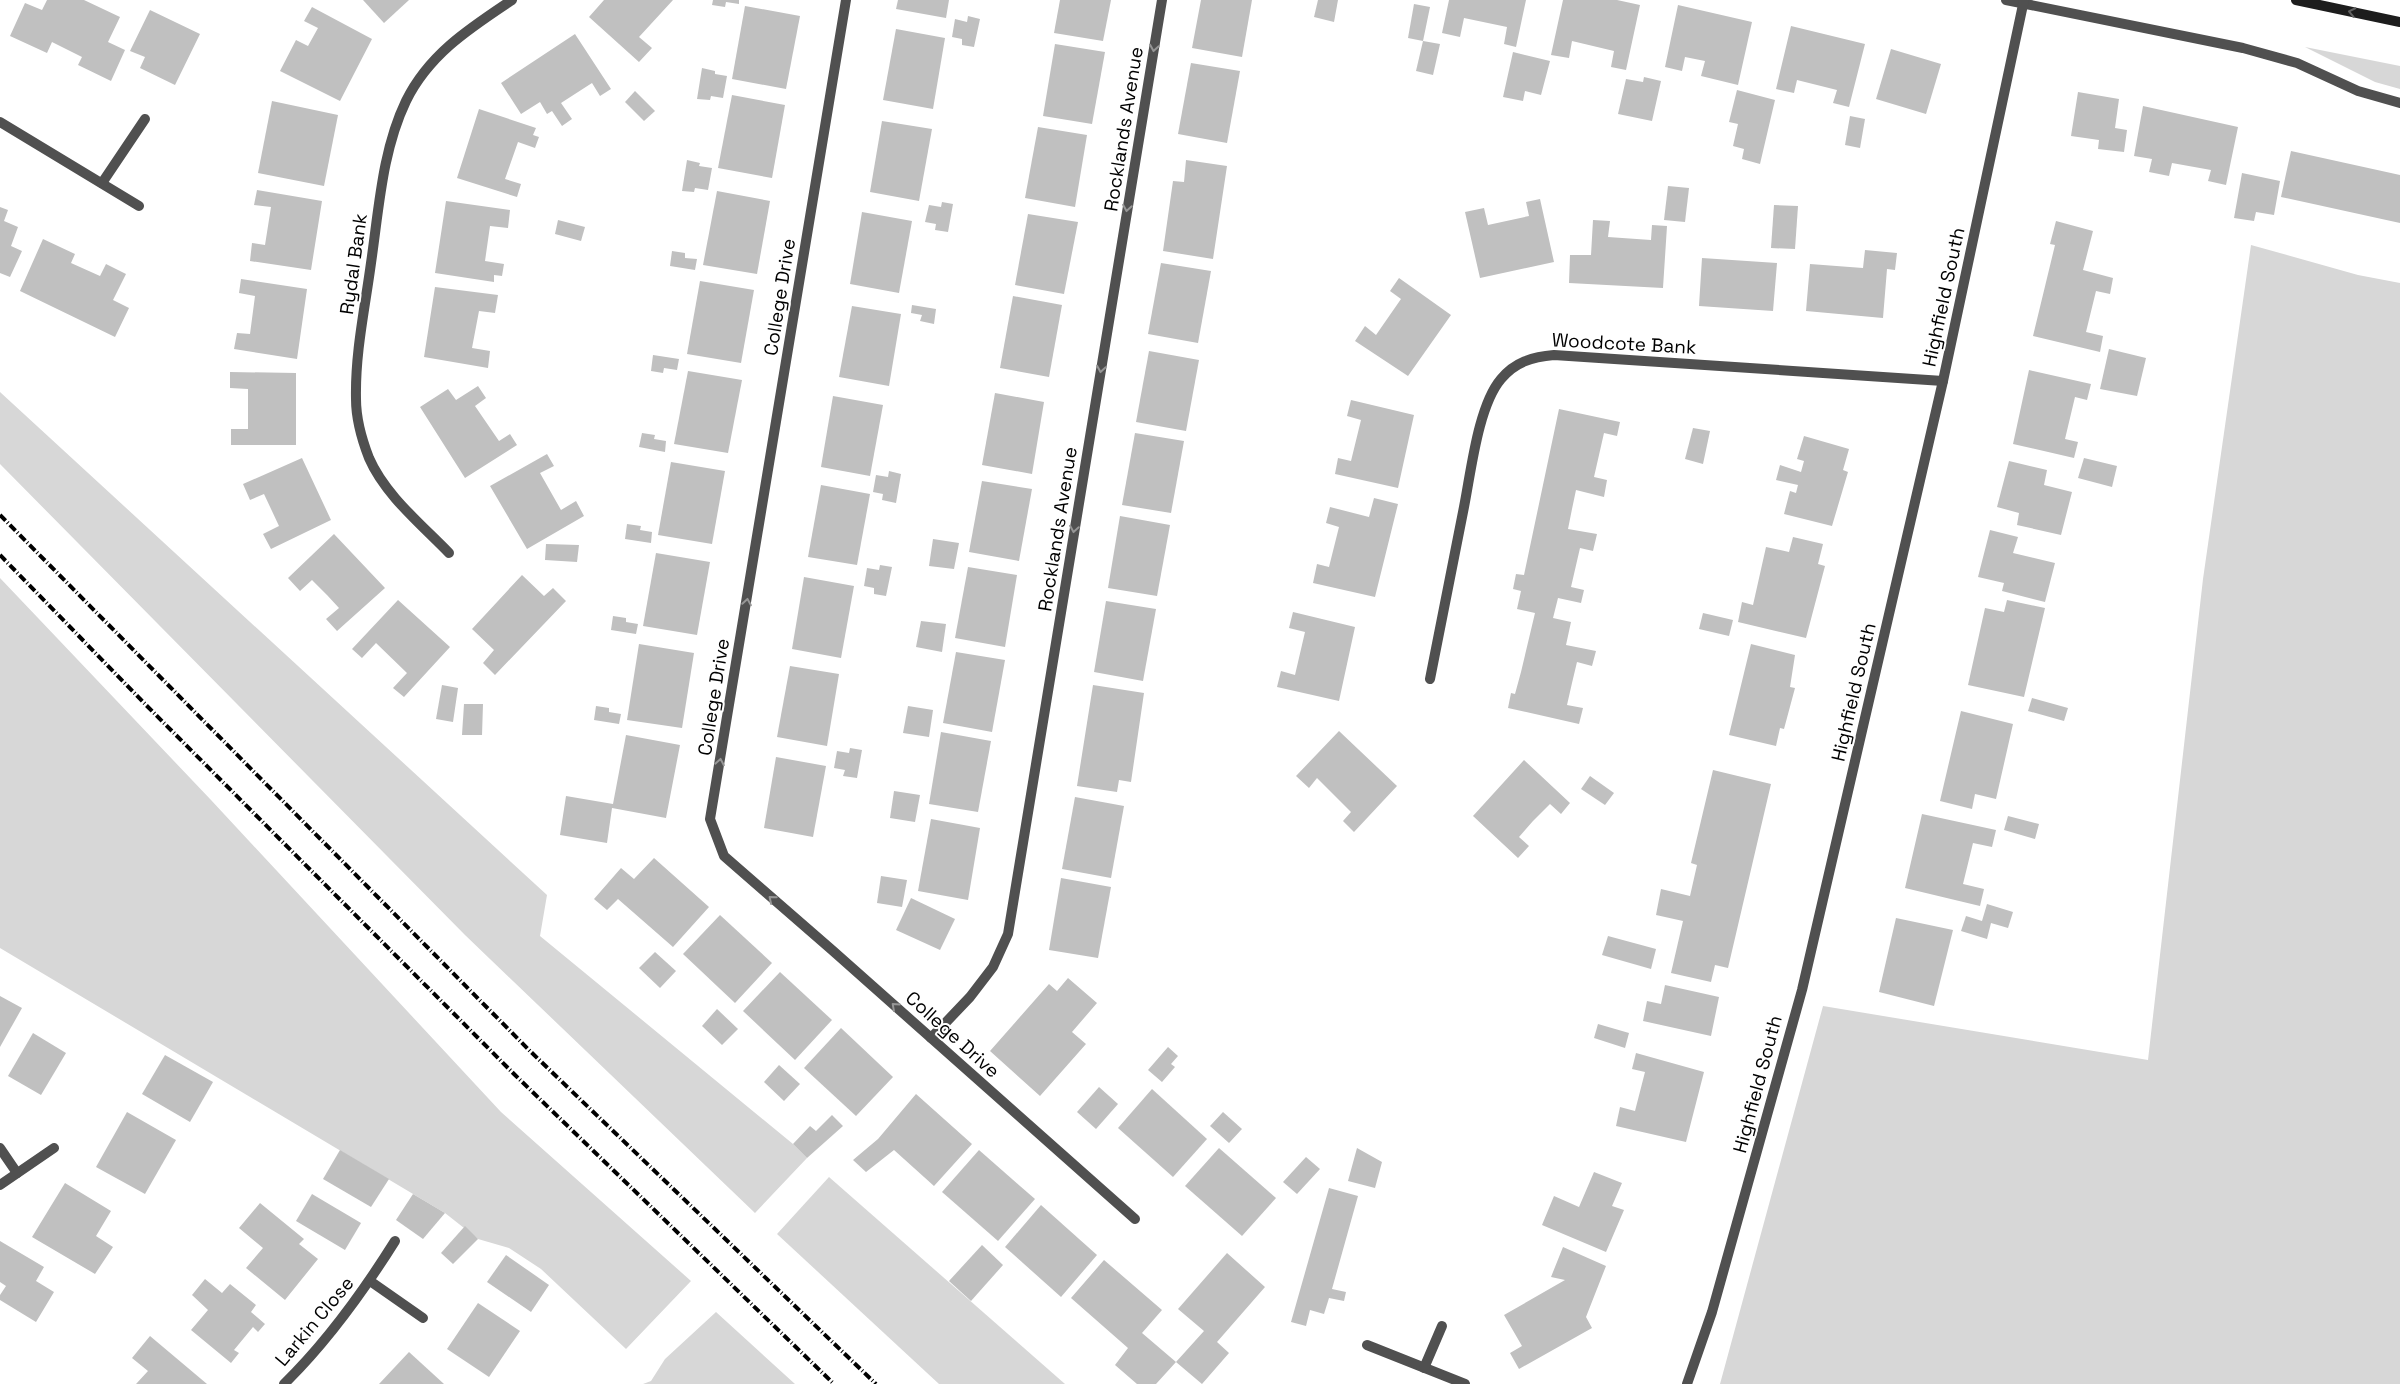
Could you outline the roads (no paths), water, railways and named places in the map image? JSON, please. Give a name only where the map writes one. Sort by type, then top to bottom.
[{"type":"main road","points":[[2296,0],[2400,22]]},
{"type":"street","name":"Rydal Bank","points":[[449,554],[378,476],[362,436],[356,401],[356,364],[385,164],[406,100],[428,68],[453,41],[512,0]]},
{"type":"street","name":"College Drive","points":[[846,0],[710,819],[724,856],[1135,1219]]},
{"type":"street","name":"Rocklands Avenue","points":[[931,1038],[970,997],[993,967],[1008,934],[1162,0]]},
{"type":"street","points":[[2006,0],[2024,2],[2243,48],[2297,63],[2358,92],[2400,103]]},
{"type":"street","name":"Highfield South","points":[[1687,1384],[1712,1312],[1802,990],[1943,382],[2024,2]]},
{"type":"street","points":[[102,183],[145,119]]},
{"type":"street","points":[[0,122],[139,206]]},
{"type":"street","name":"Woodcote Bank","points":[[1430,679],[1476,444],[1489,397],[1500,380],[1514,366],[1533,356],[1554,355],[1943,382]]},
{"type":"street","points":[[0,1148],[17,1173]]},
{"type":"street","points":[[0,1185],[54,1148]]},
{"type":"street","name":"Larkin Close","points":[[284,1384],[335,1327],[370,1281],[395,1241]]},
{"type":"street","name":"Larkin Close","points":[[370,1281],[423,1318]]},
{"type":"street","points":[[1424,1368],[1442,1326]]},
{"type":"street","points":[[1367,1345],[1465,1384]]},
{"type":"railway","points":[[0,515],[530,1051],[876,1384]]},
{"type":"railway","points":[[0,555],[145,704],[514,1074],[834,1384]]}]
